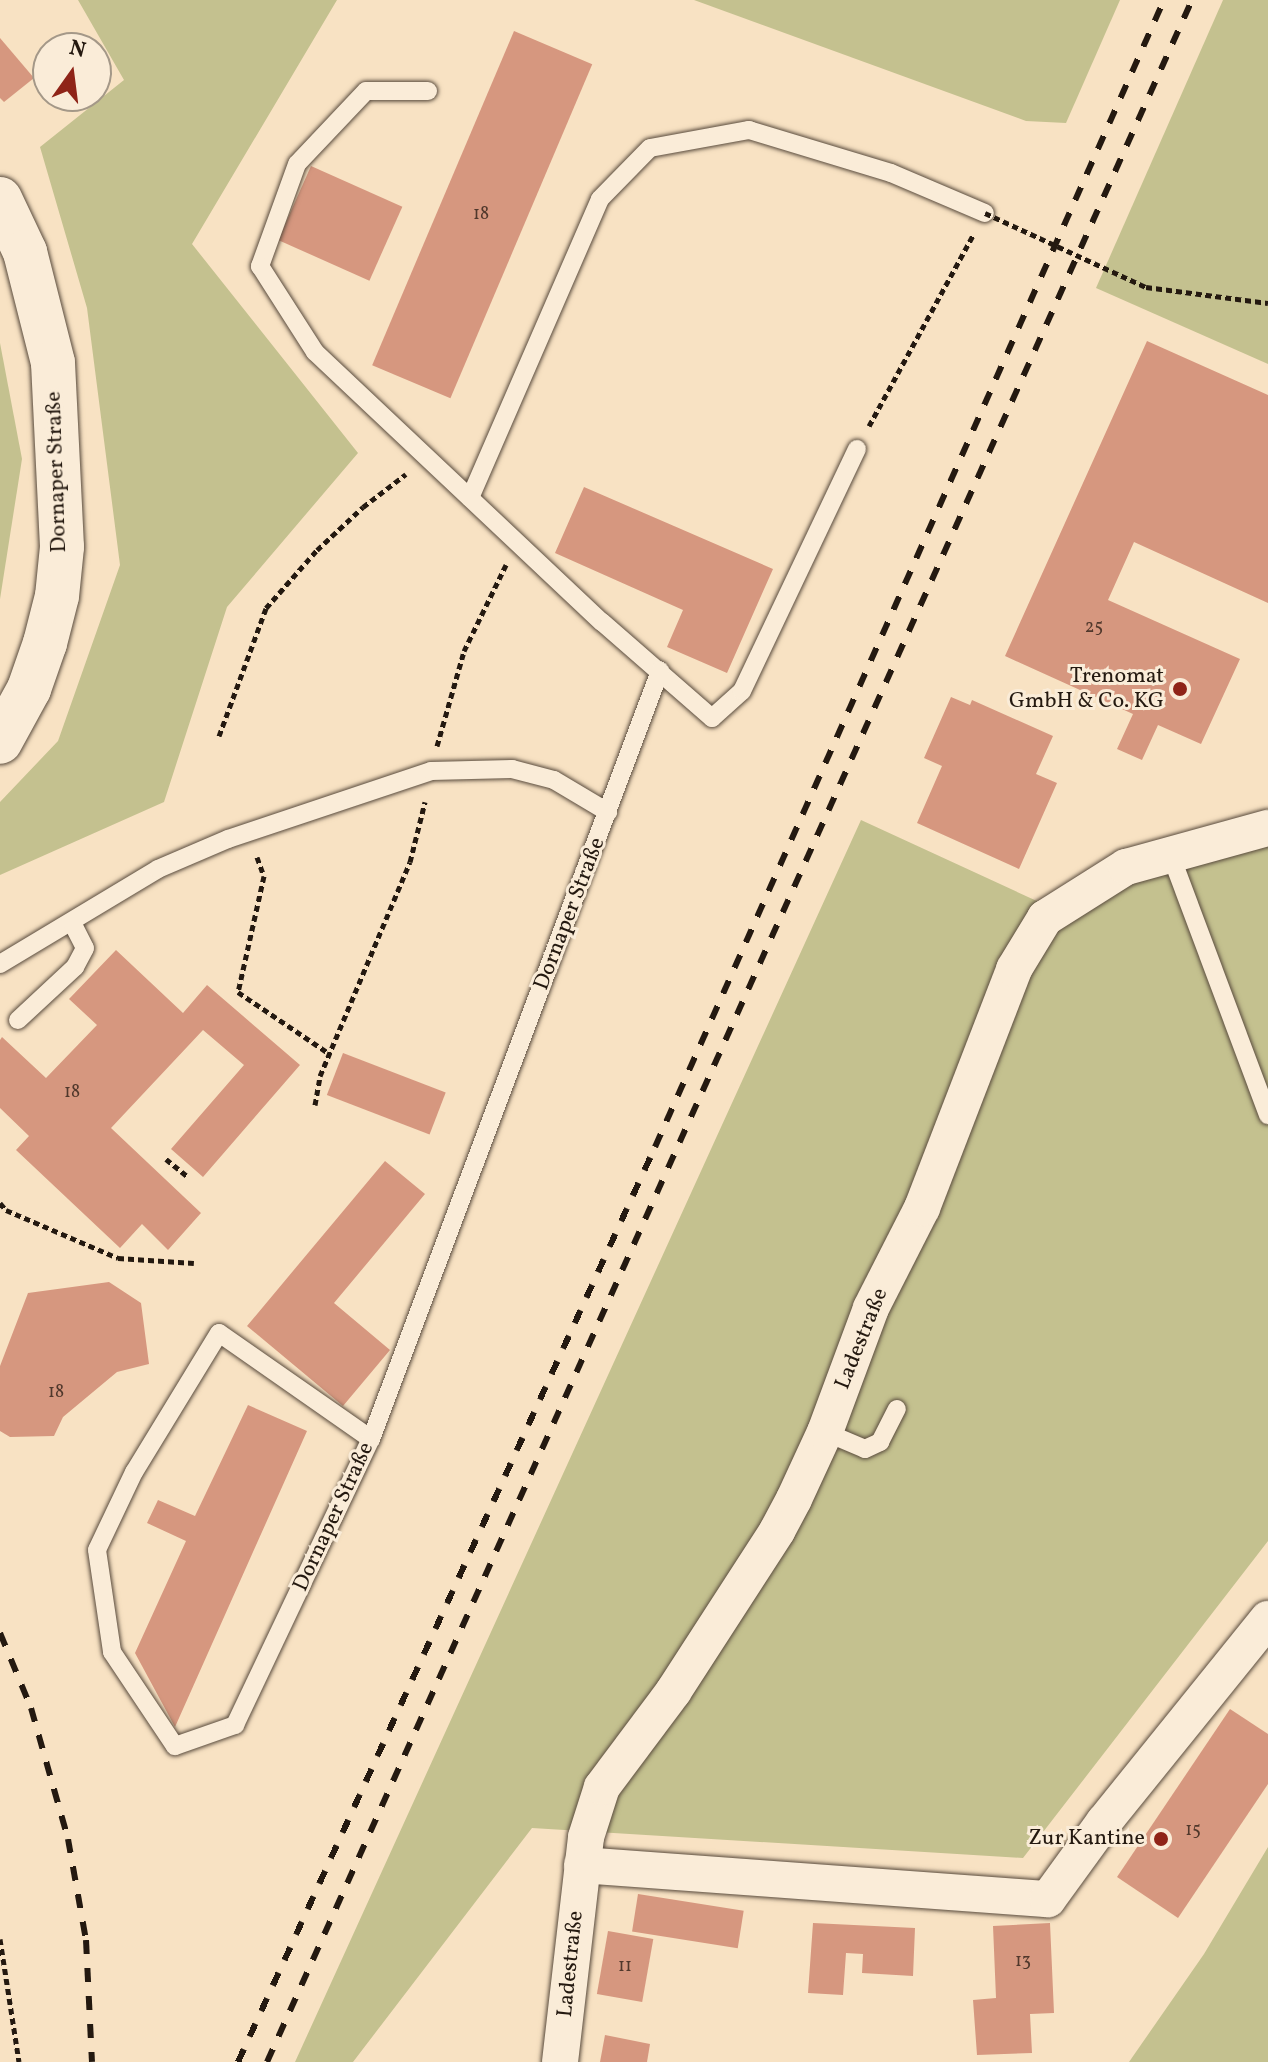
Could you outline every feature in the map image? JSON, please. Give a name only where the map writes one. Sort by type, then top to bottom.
[{"type":"main road","name":"Dornaper Straße","points":[[0,199],[25,252],[53,363],[62,547],[57,596],[45,643],[29,689],[0,742]]},
{"type":"street","name":"Ladestraße","points":[[560,2062],[582,1865],[593,1809],[606,1779],[673,1692],[764,1551],[825,1432],[871,1308],[922,1208],[1014,969],[1045,918],[1126,867],[1268,828]]},
{"type":"street","points":[[582,1865],[1048,1899],[1104,1822],[1268,1619]]},
{"type":"lane","points":[[428,91],[366,91],[297,164],[260,266],[315,352],[518,544],[712,718],[742,691],[857,449]]},
{"type":"lane","points":[[470,498],[600,199],[650,148],[749,130],[891,173],[985,213]]},
{"type":"lane","name":"Dornaper Straße","points":[[371,1439],[219,1333],[134,1472],[97,1550],[112,1652],[175,1746],[235,1725],[371,1439],[660,671]]},
{"type":"lane","name":"Dornaper Straße","points":[[0,964],[158,869],[228,839],[431,771],[512,769],[554,780],[608,812]]},
{"type":"lane","points":[[1170,853],[1268,1115]]},
{"type":"lane","points":[[18,1020],[75,967],[85,948],[72,923]]},
{"type":"lane","points":[[825,1432],[865,1449],[880,1442],[897,1409]]},
{"type":"path","points":[[985,213],[1146,287],[1268,303]]},
{"type":"path","points":[[857,449],[968,247]]},
{"type":"path","points":[[219,736],[266,608],[317,550],[363,507],[428,458]]},
{"type":"path","points":[[315,1105],[320,1076],[410,862],[444,714],[464,651],[486,602],[518,544]]},
{"type":"path","points":[[264,876],[238,992],[330,1054]]},
{"type":"path","points":[[166,1159],[187,1176]]},
{"type":"path","points":[[0,1203],[6,1210],[118,1258],[194,1263]]},
{"type":"path","points":[[0,1939],[19,2062]]},
{"type":"shaded area","points":[[78,0],[337,0],[192,244],[358,453],[227,607],[164,802],[0,875],[0,802],[58,741],[120,565],[87,308],[40,147],[84,112],[112,112],[112,90],[124,80],[112,59],[112,32],[96,32]]},
{"type":"shaded area","points":[[694,0],[1120,0],[1066,123],[1026,121]]},
{"type":"shaded area","points":[[1223,0],[1268,0],[1268,364],[1096,288]]},
{"type":"shaded area","points":[[0,343],[22,459],[0,599]]},
{"type":"shaded area","points":[[861,820],[1039,902],[1268,835],[1268,1541],[1023,1858],[532,1828],[353,2062],[295,2062]]},
{"type":"shaded area","points":[[1268,1847],[1268,2062],[1129,2062],[1204,1954]]},
{"type":"building","points":[[514,31],[592,64],[450,398],[372,365]]},
{"type":"building","points":[[0,38],[32,76],[32,80],[4,102],[0,98]]},
{"type":"building","points":[[311,166],[402,207],[369,281],[278,240]]},
{"type":"building","points":[[1147,341],[1268,395],[1268,603],[1134,542],[1108,600],[1240,659],[1201,744],[1158,725],[1142,760],[1117,749],[1133,714],[1005,656]]},
{"type":"building","points":[[584,487],[773,569],[727,673],[667,647],[683,610],[555,553]]},
{"type":"building","points":[[951,697],[970,705],[972,700],[1053,736],[1036,774],[1057,783],[1019,869],[917,823],[942,766],[924,758]]},
{"type":"building","points":[[116,950],[183,1013],[207,985],[300,1065],[203,1177],[171,1149],[244,1065],[203,1030],[111,1128],[201,1213],[168,1250],[142,1224],[120,1248],[16,1150],[29,1136],[0,1108],[2,1037],[46,1078],[97,1025],[69,999]]},
{"type":"building","points":[[343,1053],[446,1092],[430,1134],[327,1095]]},
{"type":"building","points":[[385,1161],[425,1194],[334,1303],[390,1350],[343,1406],[247,1326]]},
{"type":"building","points":[[109,1282],[141,1303],[149,1364],[117,1372],[63,1417],[54,1436],[10,1437],[0,1431],[0,1366],[28,1293]]},
{"type":"building","points":[[248,1405],[307,1431],[175,1727],[135,1653],[186,1541],[147,1523],[158,1500],[195,1516]]},
{"type":"building","points":[[1230,1709],[1268,1734],[1268,1784],[1178,1918],[1117,1877]]},
{"type":"building","points":[[638,1894],[744,1911],[738,1948],[632,1932]]},
{"type":"building","points":[[813,1923],[915,1928],[913,1976],[862,1973],[863,1954],[846,1953],[843,1995],[808,1993]]},
{"type":"building","points":[[1050,1923],[1054,2013],[1030,2014],[1032,2053],[977,2055],[973,2000],[996,1998],[993,1926]]},
{"type":"building","points":[[608,1931],[653,1939],[642,2002],[597,1994]]},
{"type":"building","points":[[605,2035],[650,2044],[647,2062],[600,2062]]},
{"type":"railway","points":[[238,2062],[655,1147],[1164,0]]},
{"type":"railway","points":[[267,2062],[1192,0]]},
{"type":"railway","points":[[0,1633],[31,1708],[68,1839],[86,1940],[92,2062]]},
{"type":"place","name":"Trenomat GmbH & Co. KG","points":[[1180,689]]},
{"type":"place","name":"Zur Kantine","points":[[1161,1839]]}]
